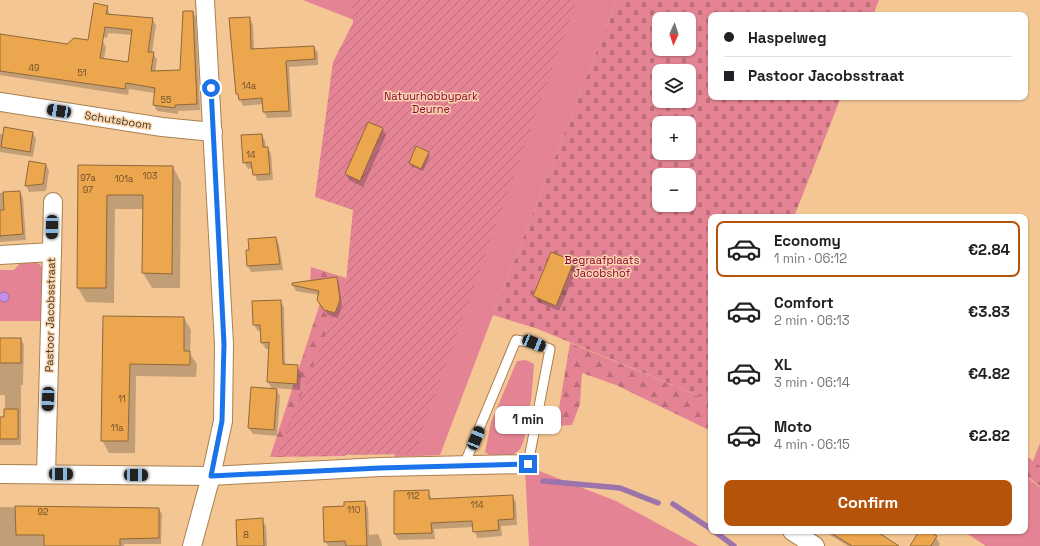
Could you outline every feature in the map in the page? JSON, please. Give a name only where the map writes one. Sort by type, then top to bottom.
[{"type":"street","points":[[192,546],[211,476],[222,421],[224,344],[205,0]]},
{"type":"street","name":"Schutsboom","points":[[0,102],[162,127],[213,132]]},
{"type":"street","name":"Pastoor Jacobsstraat","points":[[46,474],[53,202]]},
{"type":"street","name":"Pastoor Jacobsstraat","points":[[0,256],[52,252]]},
{"type":"street","points":[[0,474],[211,476],[464,465],[528,464]]},
{"type":"street","points":[[797,534],[815,546]]},
{"type":"lane","points":[[464,465],[516,340],[534,343],[550,349],[528,464]]},
{"type":"green space","points":[[303,0],[353,0],[354,20]]},
{"type":"green space","name":"Natuurhobbypark Deurne","points":[[352,0],[577,0],[414,454],[277,456],[346,282],[353,210],[315,197],[333,62],[353,23]]},
{"type":"green space","points":[[576,0],[617,0],[493,315],[440,455],[394,457]]},
{"type":"green space","name":"Begraafplaats Jacobshof","points":[[617,0],[879,0],[874,12],[708,12],[708,100],[840,100],[795,214],[708,214],[708,400],[538,329],[493,315]]},
{"type":"green space","points":[[32,261],[40,265],[44,273],[43,321],[0,321],[0,270],[14,270],[21,262]]},
{"type":"green space","points":[[311,267],[346,278],[345,456],[270,457],[324,291],[310,284]]},
{"type":"green space","points":[[570,343],[708,400],[708,430],[616,385],[582,373],[580,404],[572,425],[556,426]]},
{"type":"green space","points":[[526,360],[534,364],[526,433],[518,451],[505,458],[495,458],[485,452],[491,422],[517,361]]},
{"type":"green space","points":[[1040,443],[1040,466],[1033,461]]},
{"type":"green space","points":[[1028,457],[1040,466],[1040,486],[1028,477]]},
{"type":"green space","points":[[525,469],[534,469],[616,501],[699,546],[529,546]]},
{"type":"green space","points":[[1028,478],[1040,487],[1040,546],[986,546],[968,534],[1028,534]]},
{"type":"shaded area","points":[[4,292],[9,297],[4,302],[-1,297]]},
{"type":"building","points":[[94,3],[108,6],[106,14],[153,18],[148,52],[154,52],[151,71],[180,70],[183,11],[193,11],[197,104],[175,105],[175,108],[153,105],[155,88],[126,83],[125,89],[0,71],[0,34],[67,44],[74,38],[88,40]],"holes":[[[105,27],[132,30],[128,62],[100,58]]]},
{"type":"building","points":[[250,17],[251,49],[314,46],[315,59],[286,61],[289,111],[263,112],[262,98],[239,100],[238,94],[236,94],[229,18]]},
{"type":"building","points":[[368,122],[383,128],[360,181],[345,174]]},
{"type":"building","points":[[4,127],[33,132],[30,152],[1,147]]},
{"type":"building","points":[[262,134],[263,147],[268,147],[270,174],[253,175],[251,162],[243,163],[241,135]]},
{"type":"building","points":[[416,146],[429,152],[421,169],[409,163]]},
{"type":"building","points":[[29,161],[46,164],[43,184],[25,186]]},
{"type":"building","points":[[78,165],[173,166],[172,274],[142,273],[143,195],[107,195],[106,288],[77,288]]},
{"type":"building","points":[[20,191],[23,234],[0,236],[0,210],[4,210],[3,192]]},
{"type":"building","points":[[276,237],[280,264],[247,266],[246,250],[249,250],[248,239]]},
{"type":"building","points":[[551,252],[574,261],[556,306],[533,296]]},
{"type":"building","points":[[337,277],[340,300],[335,313],[324,310],[317,300],[319,291],[292,285],[292,283]]},
{"type":"building","points":[[281,300],[283,364],[298,365],[297,384],[267,382],[269,342],[261,343],[260,325],[253,325],[252,301]]},
{"type":"building","points":[[103,316],[184,317],[184,351],[190,351],[190,365],[130,364],[128,441],[101,441]]},
{"type":"building","points":[[0,338],[21,338],[21,363],[0,363]]},
{"type":"building","points":[[251,387],[277,389],[274,430],[248,428]]},
{"type":"building","points":[[4,409],[18,409],[18,439],[0,439],[0,417],[4,417]]},
{"type":"building","points":[[429,490],[429,499],[513,495],[514,519],[498,520],[499,530],[473,532],[472,521],[431,523],[432,533],[394,534],[394,491]]},
{"type":"building","points":[[365,501],[367,546],[346,546],[345,541],[324,542],[323,507],[344,506],[344,502]]},
{"type":"building","points":[[15,506],[159,508],[159,538],[120,539],[120,546],[44,546],[44,535],[16,535]]},
{"type":"building","points":[[263,518],[264,546],[237,546],[236,520]]},
{"type":"building","points":[[833,534],[881,534],[899,546],[852,546]]},
{"type":"building","points":[[917,534],[934,534],[937,536],[931,546],[910,546]]},
{"type":"waterway","points":[[543,481],[620,488],[658,503]]},
{"type":"waterway","points":[[673,504],[708,527]]},
{"type":"waterway","points":[[718,534],[734,546]]},
{"type":"route","points":[[211,88],[224,344],[222,421],[211,476],[380,468],[528,464]]}]
